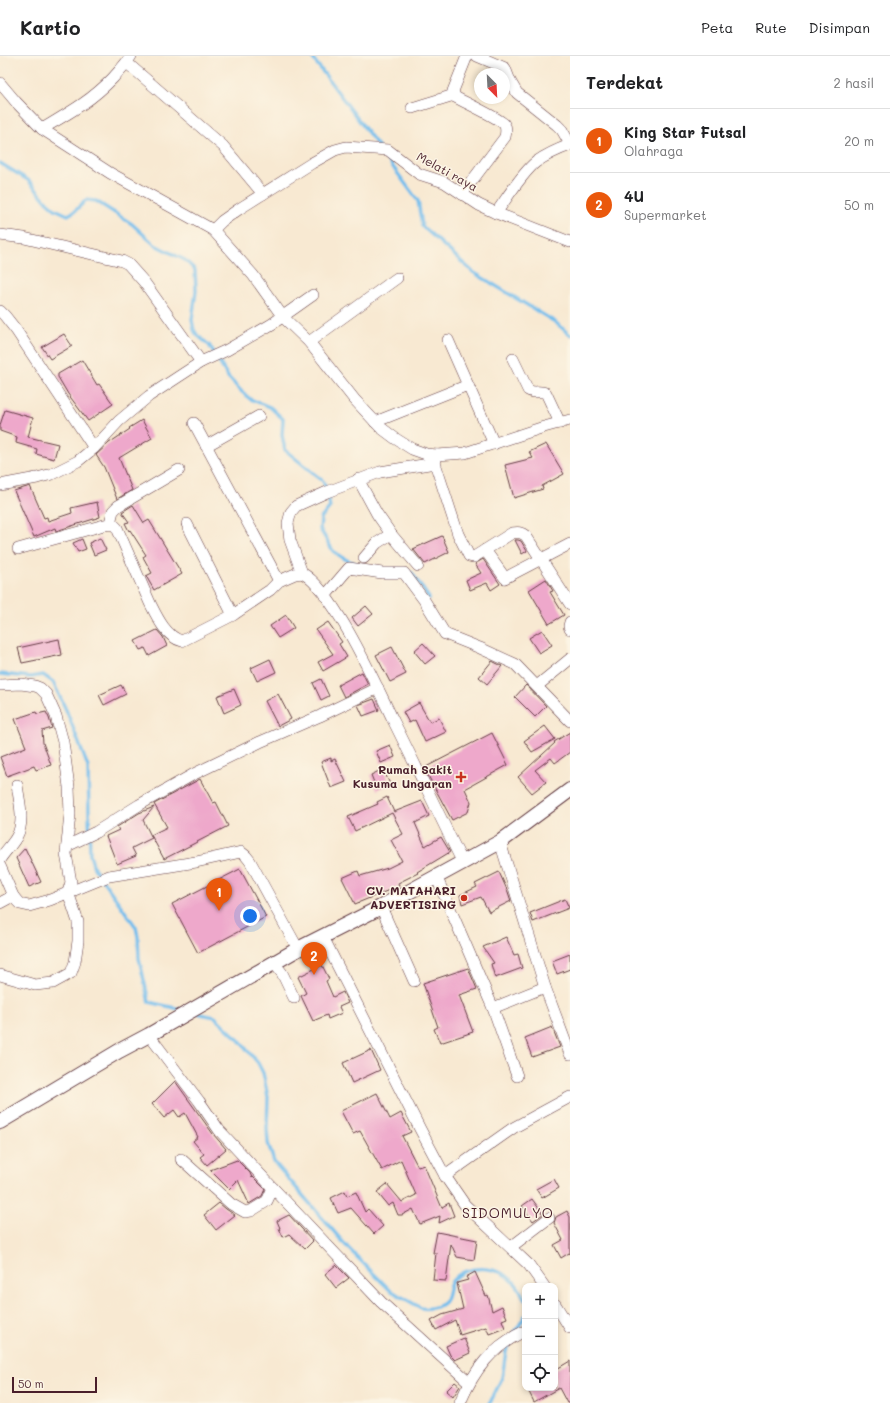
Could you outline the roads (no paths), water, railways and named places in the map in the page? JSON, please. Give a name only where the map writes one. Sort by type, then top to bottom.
[{"type":"main road","points":[[0,1122],[119,1051],[274,963],[500,842],[570,790]]},
{"type":"street","points":[[454,96],[454,91],[467,56]]},
{"type":"street","points":[[477,56],[505,68],[517,93],[557,125],[568,146],[536,162],[526,171],[496,214]]},
{"type":"street","points":[[42,129],[92,98],[129,60],[223,146],[263,194]]},
{"type":"street","points":[[0,83],[42,129],[110,173],[213,230],[253,275],[283,317],[309,342],[354,399],[376,422],[396,439],[412,449],[436,459],[458,534],[469,556],[474,557],[512,533],[523,533],[570,604]]},
{"type":"street","points":[[412,108],[454,96],[498,120],[504,125],[506,132],[505,137],[462,194]]},
{"type":"street","name":"Melati raya","points":[[213,230],[222,221],[263,194],[335,150],[346,147],[382,150],[418,174],[444,182],[496,214],[570,242]]},
{"type":"street","points":[[0,235],[24,238],[122,260],[128,264],[144,282],[201,362]]},
{"type":"street","points":[[309,342],[397,278]]},
{"type":"street","points":[[0,484],[52,474],[78,461],[94,448],[119,421],[149,396],[201,362],[227,350],[283,317],[313,294]]},
{"type":"street","points":[[0,311],[16,330],[94,448]]},
{"type":"street","points":[[448,340],[494,444]]},
{"type":"street","points":[[302,573],[290,540],[288,519],[290,512],[296,506],[325,492],[380,472],[465,453],[565,421],[546,393],[532,392],[528,390],[513,359]]},
{"type":"street","points":[[376,422],[468,385]]},
{"type":"street","points":[[206,446],[259,416]]},
{"type":"street","points":[[194,423],[280,581]]},
{"type":"street","points":[[110,523],[113,511],[116,507],[179,470]]},
{"type":"street","points":[[358,480],[377,514],[418,566]]},
{"type":"street","points":[[18,549],[110,523]]},
{"type":"street","points":[[110,523],[117,528],[150,603],[172,637],[182,641],[233,615],[270,590],[280,581],[295,574],[302,573],[308,576],[325,596],[351,637],[378,688],[462,861]]},
{"type":"street","points":[[187,524],[233,615]]},
{"type":"street","points":[[364,558],[377,543],[392,534]]},
{"type":"street","points":[[485,550],[505,578],[570,544]]},
{"type":"street","points":[[325,596],[349,568],[382,573],[404,573],[424,600],[445,634],[515,664],[539,683],[570,721]]},
{"type":"street","points":[[570,622],[568,626],[570,629]]},
{"type":"street","points":[[539,683],[570,659]]},
{"type":"street","points":[[0,685],[21,684],[35,686],[43,691],[56,716],[63,742],[68,774],[70,814],[66,854],[71,882],[68,892],[78,922],[78,941],[75,962],[71,973],[53,983],[35,985],[0,975]]},
{"type":"street","points":[[67,846],[96,832],[139,805],[194,774],[378,688]]},
{"type":"street","points":[[0,859],[17,836],[20,827],[17,785]]},
{"type":"street","points":[[500,842],[546,987],[570,1054]]},
{"type":"street","points":[[0,867],[13,896],[20,904],[29,906],[50,900],[109,876],[196,862],[241,852],[250,861],[298,950]]},
{"type":"street","points":[[436,876],[493,1008],[517,1076]]},
{"type":"street","points":[[0,903],[13,896]]},
{"type":"street","points":[[381,907],[414,982]]},
{"type":"street","points":[[323,937],[413,1116],[445,1176],[465,1205],[529,1265],[542,1283]]},
{"type":"street","points":[[274,963],[282,972],[294,998]]},
{"type":"street","points":[[493,1008],[546,987]]},
{"type":"street","points":[[149,1035],[219,1130],[380,1302],[469,1382]]},
{"type":"street","points":[[445,1176],[513,1128],[570,1097]]},
{"type":"street","points":[[182,1159],[231,1204],[244,1212],[251,1211],[267,1201],[273,1188]]},
{"type":"street","points":[[511,1248],[549,1218]]},
{"type":"street","points":[[562,1315],[570,1328]]},
{"type":"street","points":[[460,1403],[469,1382],[489,1355],[509,1339],[522,1332]]},
{"type":"waterway","points":[[311,56],[378,146]]},
{"type":"waterway","points":[[382,152],[418,201],[422,226],[473,272],[555,322],[570,335]]},
{"type":"waterway","points":[[0,163],[28,180],[55,209],[68,215],[75,211],[86,200],[96,201],[132,224],[155,245],[185,260],[195,270],[196,291],[192,320],[194,330],[197,335],[209,345],[228,377],[242,392],[250,399],[270,407],[283,419],[282,435],[285,450],[323,481],[326,488],[330,507],[321,518],[320,529],[333,551],[345,559],[359,565]]},
{"type":"waterway","points":[[407,572],[412,573],[429,598]]},
{"type":"waterway","points":[[0,674],[31,677],[43,675],[53,682],[67,712],[88,767],[90,855],[94,868],[136,927],[139,958],[149,1002],[184,1010]]},
{"type":"waterway","points":[[196,1013],[215,1017],[238,1039],[258,1063],[263,1073],[268,1097],[268,1143],[274,1162],[348,1248],[390,1290],[421,1308],[434,1307],[445,1302],[453,1280],[467,1271],[484,1269],[492,1270],[508,1277],[514,1282],[522,1295]]},
{"type":"waterway","points":[[514,1334],[523,1319]]},
{"type":"waterway","points":[[490,1403],[502,1378],[506,1351],[510,1343]]},
{"type":"place","name":"Rumah Sakit Kusuma Ungaran","points":[[461,777]]},
{"type":"place","name":"CV. MATAHARI ADVERTISING","points":[[464,898]]},
{"type":"place","name":"King Star Futsal","points":[[219,911]]},
{"type":"place","name":"4U","points":[[314,975]]},
{"type":"district","name":"SIDOMULYO","points":[[508,1213]]}]
